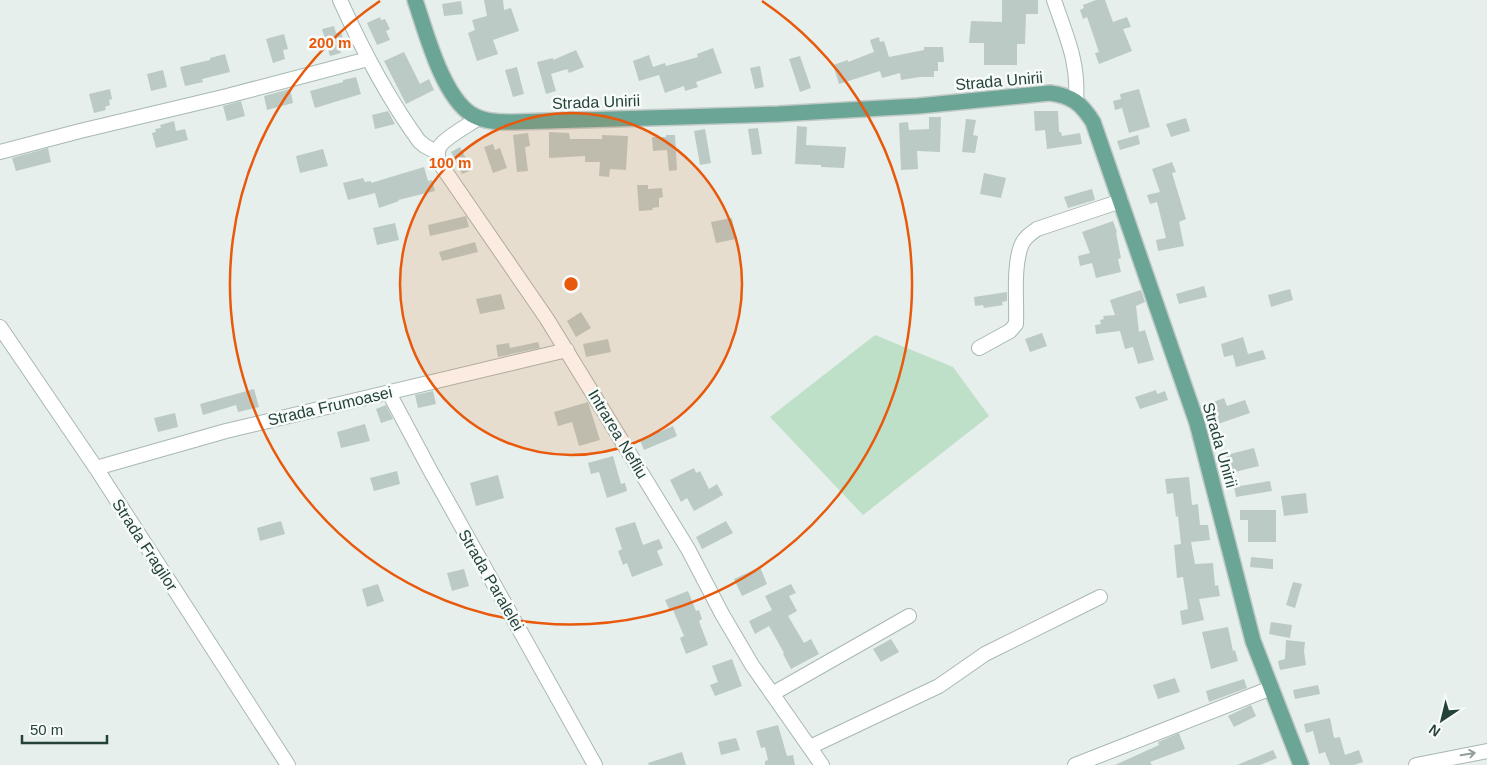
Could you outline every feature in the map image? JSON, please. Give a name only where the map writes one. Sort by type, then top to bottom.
[{"type":"main road","name":"Strada Unirii","points":[[415,0],[450,91],[464,109],[479,118],[494,121],[778,114],[918,106],[1050,93],[1063,94],[1076,101],[1093,122],[1197,423],[1253,641],[1301,765]]},
{"type":"street","points":[[340,0],[368,59],[413,132],[425,146],[438,153],[443,142],[479,118]]},
{"type":"street","points":[[1054,0],[1074,60],[1077,85],[1076,101]]},
{"type":"street","points":[[0,152],[368,59]]},
{"type":"street","name":"Intrarea Nefliu","points":[[438,153],[441,165],[537,304],[566,350],[688,549],[722,614],[752,664],[822,765]]},
{"type":"street","points":[[979,348],[1010,331],[1016,324],[1017,272],[1021,246],[1027,236],[1036,229],[1120,201]]},
{"type":"street","name":"Strada Fragilor","points":[[0,327],[96,468],[288,765]]},
{"type":"street","name":"Strada Frumoasei","points":[[96,468],[226,431],[566,350]]},
{"type":"street","name":"Strada Paralelei","points":[[389,393],[430,470],[596,765]]},
{"type":"street","points":[[810,747],[939,686],[985,654],[1100,598]]},
{"type":"street","points":[[772,694],[908,616]]},
{"type":"street","points":[[1075,765],[1271,688]]},
{"type":"street","points":[[1416,765],[1487,751]]},
{"type":"green space","points":[[875,335],[953,367],[989,416],[863,515],[770,417]]},
{"type":"building","points":[[484,0],[503,0],[504,10],[511,8],[519,31],[493,40],[498,54],[477,61],[468,33],[475,30],[472,20],[487,16]]},
{"type":"building","points":[[1002,0],[1038,0],[1038,14],[1026,14],[1025,44],[1017,44],[1017,65],[984,65],[984,43],[969,43],[971,21],[1002,22]]},
{"type":"building","points":[[1096,0],[1105,0],[1113,22],[1127,17],[1131,27],[1123,29],[1132,51],[1099,64],[1095,53],[1099,52],[1087,17],[1083,19],[1080,10],[1084,8],[1083,5]]},
{"type":"building","points":[[461,1],[463,14],[444,16],[442,4]]},
{"type":"building","points":[[380,17],[381,20],[385,19],[390,29],[386,31],[390,40],[377,45],[367,23]]},
{"type":"building","points":[[334,26],[336,33],[341,32],[345,45],[339,46],[341,53],[330,56],[322,29]]},
{"type":"building","points":[[284,34],[288,49],[283,50],[285,59],[273,63],[266,39]]},
{"type":"building","points":[[879,37],[880,42],[884,41],[889,57],[924,50],[924,47],[943,47],[944,62],[938,62],[938,71],[934,71],[934,77],[901,80],[900,73],[882,78],[880,71],[839,84],[833,65],[848,60],[848,62],[874,52],[870,40]]},
{"type":"building","points":[[713,48],[722,73],[696,82],[698,87],[685,91],[684,86],[665,93],[659,75],[639,81],[633,61],[649,55],[653,67],[665,63],[666,66],[698,57],[697,54]]},
{"type":"building","points":[[576,50],[584,67],[569,73],[567,69],[551,74],[556,91],[546,94],[537,62],[553,58],[553,60]]},
{"type":"building","points":[[404,52],[420,84],[429,79],[434,90],[406,104],[384,61]]},
{"type":"building","points":[[225,54],[230,72],[202,79],[203,82],[185,86],[180,67],[210,60],[210,58]]},
{"type":"building","points":[[800,56],[811,88],[800,92],[789,59]]},
{"type":"building","points":[[760,66],[764,87],[755,89],[750,68]]},
{"type":"building","points":[[517,67],[524,94],[513,97],[505,70]]},
{"type":"building","points":[[163,70],[167,87],[151,91],[147,74]]},
{"type":"building","points":[[356,77],[361,94],[315,108],[310,91]]},
{"type":"building","points":[[110,89],[112,99],[109,100],[110,105],[105,107],[106,110],[94,113],[89,94]]},
{"type":"building","points":[[290,89],[293,103],[267,110],[264,96]]},
{"type":"building","points":[[1139,89],[1150,127],[1129,133],[1122,108],[1115,110],[1113,101],[1121,99],[1120,94]]},
{"type":"building","points":[[241,101],[245,116],[227,121],[223,106]]},
{"type":"building","points":[[388,111],[395,124],[375,129],[372,115]]},
{"type":"building","points":[[1034,111],[1058,111],[1059,132],[1061,132],[1062,136],[1080,133],[1082,144],[1047,149],[1045,130],[1035,131]]},
{"type":"building","points":[[929,117],[941,117],[940,152],[917,151],[918,169],[901,170],[899,123],[908,122],[909,130],[929,129]]},
{"type":"building","points":[[1186,118],[1190,131],[1171,137],[1166,124]]},
{"type":"building","points":[[966,119],[976,120],[973,135],[978,136],[975,153],[962,152]]},
{"type":"building","points":[[174,121],[176,131],[185,129],[188,140],[156,148],[152,133],[156,132],[155,129],[161,128],[160,125]]},
{"type":"building","points":[[797,126],[807,127],[806,145],[846,147],[844,168],[795,164]]},
{"type":"building","points":[[758,128],[762,154],[752,155],[748,129]]},
{"type":"building","points":[[705,129],[711,163],[700,165],[694,131]]},
{"type":"building","points":[[549,132],[569,133],[570,139],[602,139],[602,135],[628,136],[626,170],[610,169],[609,177],[599,176],[600,162],[585,162],[585,156],[549,158]]},
{"type":"building","points":[[528,133],[530,146],[525,147],[528,171],[517,172],[513,135]]},
{"type":"building","points":[[666,135],[675,135],[677,170],[669,171],[667,150],[653,151],[652,137],[666,137]]},
{"type":"building","points":[[1138,135],[1140,144],[1120,150],[1117,141]]},
{"type":"building","points":[[493,144],[495,150],[500,148],[507,168],[493,173],[484,147]]},
{"type":"building","points":[[460,147],[472,170],[462,174],[451,152]]},
{"type":"building","points":[[48,148],[51,162],[16,171],[12,158]]},
{"type":"building","points":[[323,149],[328,166],[300,173],[296,156]]},
{"type":"building","points":[[1172,162],[1176,172],[1172,173],[1186,219],[1179,222],[1184,246],[1158,251],[1156,240],[1166,238],[1157,202],[1150,204],[1147,195],[1160,192],[1152,169]]},
{"type":"building","points":[[424,167],[428,181],[432,180],[435,191],[398,200],[379,208],[375,193],[348,200],[343,183],[363,178],[365,182],[371,181],[371,183]]},
{"type":"building","points":[[984,173],[1006,178],[1001,198],[980,194]]},
{"type":"building","points":[[637,185],[648,185],[648,189],[662,188],[663,197],[659,198],[659,207],[652,208],[653,210],[639,211]]},
{"type":"building","points":[[1092,189],[1095,200],[1068,208],[1064,197]]},
{"type":"building","points":[[466,216],[469,227],[430,236],[428,225]]},
{"type":"building","points":[[732,218],[736,239],[716,243],[711,222]]},
{"type":"building","points":[[1113,221],[1117,232],[1121,258],[1118,259],[1121,272],[1096,278],[1092,263],[1080,266],[1078,256],[1090,253],[1082,232]]},
{"type":"building","points":[[395,223],[399,240],[377,245],[373,228]]},
{"type":"building","points":[[475,242],[478,252],[442,261],[439,252]]},
{"type":"building","points":[[1204,286],[1207,297],[1179,304],[1176,294]]},
{"type":"building","points":[[1290,289],[1293,300],[1271,307],[1268,295]]},
{"type":"building","points":[[1141,290],[1145,302],[1136,306],[1139,332],[1145,330],[1154,360],[1138,364],[1133,347],[1125,349],[1120,331],[1096,334],[1095,325],[1101,324],[1100,320],[1104,319],[1103,316],[1115,315],[1110,300]]},
{"type":"building","points":[[1007,292],[1007,301],[1002,302],[1003,305],[984,308],[983,305],[975,306],[974,297]]},
{"type":"building","points":[[501,294],[505,309],[480,314],[476,299]]},
{"type":"building","points":[[581,312],[591,328],[576,337],[567,321]]},
{"type":"building","points":[[1042,333],[1047,346],[1030,352],[1025,339]]},
{"type":"building","points":[[1243,337],[1248,354],[1263,350],[1266,359],[1236,367],[1233,355],[1224,357],[1221,344]]},
{"type":"building","points":[[608,339],[611,352],[586,357],[583,344]]},
{"type":"building","points":[[538,342],[540,348],[498,357],[496,345],[509,343],[510,348]]},
{"type":"building","points":[[254,389],[259,407],[238,412],[236,405],[203,415],[200,404]]},
{"type":"building","points":[[1156,390],[1157,394],[1165,391],[1168,400],[1140,409],[1135,397]]},
{"type":"building","points":[[433,391],[436,404],[418,408],[415,395]]},
{"type":"building","points":[[1224,398],[1227,406],[1245,400],[1250,413],[1215,425],[1208,404]]},
{"type":"building","points":[[588,402],[600,440],[579,446],[572,422],[558,426],[554,412]]},
{"type":"building","points":[[386,405],[393,419],[381,423],[376,409]]},
{"type":"building","points":[[175,413],[178,427],[158,432],[154,418]]},
{"type":"building","points":[[365,424],[370,441],[341,448],[337,432]]},
{"type":"building","points":[[673,426],[677,436],[644,450],[640,440]]},
{"type":"building","points":[[1254,448],[1259,466],[1231,473],[1226,455]]},
{"type":"building","points":[[613,456],[621,484],[625,483],[627,491],[607,498],[599,472],[591,474],[588,463]]},
{"type":"building","points":[[694,468],[696,473],[700,471],[709,489],[717,484],[723,495],[694,511],[687,498],[681,502],[670,480]]},
{"type":"building","points":[[397,471],[400,484],[374,491],[370,478]]},
{"type":"building","points":[[498,475],[504,498],[476,506],[470,483]]},
{"type":"building","points":[[1189,477],[1192,505],[1198,504],[1200,525],[1208,525],[1210,540],[1191,542],[1195,564],[1213,563],[1215,586],[1218,585],[1220,596],[1199,599],[1204,620],[1182,625],[1180,611],[1188,609],[1183,577],[1177,578],[1174,545],[1181,544],[1178,516],[1176,517],[1173,493],[1167,494],[1165,479]]},
{"type":"building","points":[[1270,481],[1272,491],[1236,497],[1234,487]]},
{"type":"building","points":[[1306,493],[1308,513],[1284,516],[1281,496]]},
{"type":"building","points":[[1240,510],[1276,510],[1276,542],[1248,542],[1248,520],[1240,520]]},
{"type":"building","points":[[281,521],[285,534],[260,541],[257,528]]},
{"type":"building","points":[[726,521],[733,533],[702,549],[696,537]]},
{"type":"building","points":[[635,522],[643,545],[659,539],[663,548],[657,551],[663,565],[632,577],[627,563],[623,565],[618,551],[622,549],[615,528]]},
{"type":"building","points":[[1251,557],[1273,559],[1273,569],[1250,567]]},
{"type":"building","points":[[760,567],[767,584],[742,596],[734,579]]},
{"type":"building","points":[[464,569],[469,586],[452,591],[447,573]]},
{"type":"building","points":[[1293,582],[1302,584],[1295,608],[1286,605]]},
{"type":"building","points":[[378,584],[384,601],[367,607],[362,589]]},
{"type":"building","points":[[791,584],[796,593],[789,596],[797,611],[788,616],[804,643],[811,639],[819,654],[791,669],[769,626],[755,634],[749,621],[772,610],[765,596]]},
{"type":"building","points":[[688,591],[696,611],[699,610],[702,619],[699,621],[708,645],[686,654],[680,638],[684,636],[673,610],[670,611],[665,600]]},
{"type":"building","points":[[1271,622],[1292,625],[1290,638],[1269,634]]},
{"type":"building","points":[[1228,627],[1233,651],[1235,650],[1238,661],[1211,669],[1202,632]]},
{"type":"building","points":[[891,639],[899,652],[881,662],[873,649]]},
{"type":"building","points":[[1286,640],[1305,642],[1306,665],[1280,670],[1278,661],[1285,659]]},
{"type":"building","points":[[732,659],[742,686],[715,696],[710,685],[718,682],[712,666]]},
{"type":"building","points":[[1175,678],[1180,692],[1158,699],[1153,685]]},
{"type":"building","points":[[1244,679],[1247,688],[1209,702],[1206,691]]},
{"type":"building","points":[[1318,685],[1320,694],[1295,699],[1293,690]]},
{"type":"building","points":[[1251,705],[1256,716],[1234,727],[1228,716]]},
{"type":"building","points":[[1330,718],[1334,738],[1340,737],[1345,755],[1359,750],[1363,762],[1354,765],[1330,765],[1325,752],[1319,754],[1313,731],[1306,733],[1304,724]]},
{"type":"building","points":[[778,725],[787,756],[793,755],[795,765],[765,765],[765,761],[768,760],[765,747],[761,748],[756,731]]},
{"type":"building","points":[[1179,733],[1185,749],[1150,762],[1152,765],[1115,765],[1159,745],[1158,742]]},
{"type":"building","points":[[736,738],[740,750],[721,755],[718,742]]},
{"type":"building","points":[[1273,750],[1277,758],[1260,765],[1237,765]]},
{"type":"building","points":[[682,752],[686,765],[649,765],[648,763]]}]
